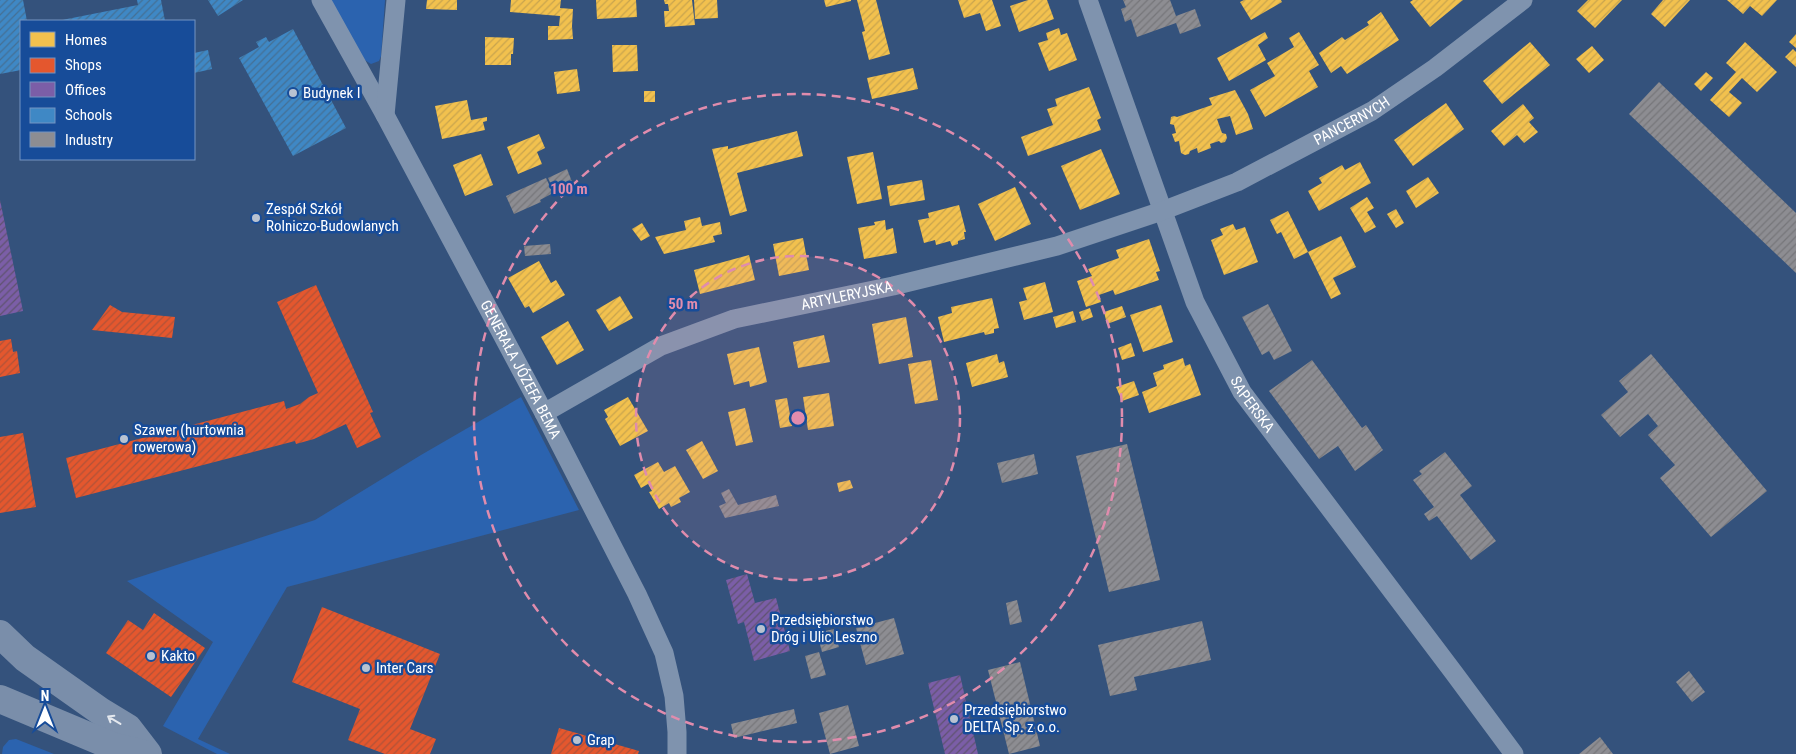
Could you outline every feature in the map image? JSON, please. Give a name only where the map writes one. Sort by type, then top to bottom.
[{"type":"street","name":"GENERAŁA JÓZEFA BEMA","points":[[321,0],[385,114],[544,413],[631,582],[664,653],[674,696],[677,732],[676,754]]},
{"type":"street","points":[[385,114],[396,0]]},
{"type":"street","name":"SAPERSKA","points":[[1088,0],[1195,302],[1242,392],[1514,754]]},
{"type":"street","name":"PANCERNYCH","points":[[1162,211],[1236,182],[1372,110],[1435,68],[1522,0]]},
{"type":"street","name":"ARTYLERYJSKA","points":[[544,413],[661,346],[734,319],[970,268],[1057,246],[1162,211]]},
{"type":"street","points":[[0,634],[12,656],[128,728],[146,754]]},
{"type":"street","points":[[0,699],[112,746],[146,754]]},
{"type":"street","points":[[0,718],[12,713],[42,716]]},
{"type":"shaded area","points":[[331,0],[385,0],[381,56],[379,61],[371,64],[363,59]]},
{"type":"shaded area","points":[[521,397],[579,510],[287,587],[198,739],[230,754],[217,754],[163,726],[213,642],[127,581],[315,520]]},
{"type":"shaded area","points":[[16,739],[54,754],[2,754],[3,747],[9,740]]},
{"type":"building: Homes","points":[[427,0],[457,0],[457,10],[426,9]]},
{"type":"building: Homes","points":[[511,0],[561,0],[560,8],[573,9],[573,39],[548,40],[548,26],[559,26],[560,16],[510,12]]},
{"type":"building: Homes","points":[[596,0],[636,0],[637,17],[597,19]]},
{"type":"building: Homes","points":[[664,0],[692,0],[695,25],[665,27],[664,11],[669,11],[668,4],[665,4]]},
{"type":"building: Homes","points":[[694,0],[717,0],[718,18],[695,19]]},
{"type":"building: Homes","points":[[824,0],[851,0],[851,1],[826,7]]},
{"type":"building: Homes","points":[[857,0],[876,0],[890,54],[869,60],[862,32],[865,31]]},
{"type":"building: Homes","points":[[958,0],[992,0],[1001,26],[986,31],[980,13],[964,18]]},
{"type":"building: Homes","points":[[1028,0],[1047,0],[1054,19],[1019,32],[1010,6]]},
{"type":"building: Homes","points":[[1244,0],[1281,0],[1282,2],[1251,20],[1240,2]]},
{"type":"building: Homes","points":[[1413,0],[1463,0],[1430,27],[1410,2]]},
{"type":"building: Homes","points":[[1588,0],[1622,0],[1595,28],[1577,11]]},
{"type":"building: Homes","points":[[1663,0],[1690,0],[1665,27],[1651,14]]},
{"type":"building: Homes","points":[[1727,0],[1777,0],[1762,16],[1750,6],[1743,14]]},
{"type":"building: Homes","points":[[1381,12],[1399,40],[1347,74],[1341,66],[1331,73],[1319,53],[1342,37],[1345,40],[1369,25],[1367,22]]},
{"type":"building: Homes","points":[[1059,28],[1061,35],[1067,33],[1077,60],[1049,71],[1038,43],[1048,40],[1046,33]]},
{"type":"building: Homes","points":[[1265,32],[1268,38],[1258,45],[1266,60],[1229,81],[1217,58]]},
{"type":"building: Homes","points":[[1299,32],[1319,65],[1309,71],[1318,87],[1265,117],[1250,90],[1275,76],[1267,63],[1294,47],[1289,38]]},
{"type":"building: Homes","points":[[1796,34],[1796,48],[1789,42]]},
{"type":"building: Homes","points":[[485,37],[514,38],[511,65],[485,65]]},
{"type":"building: Homes","points":[[1530,42],[1550,65],[1502,104],[1483,81]]},
{"type":"building: Homes","points":[[1745,42],[1777,72],[1757,92],[1742,78],[1729,92],[1742,103],[1729,117],[1710,100],[1736,72],[1726,63]]},
{"type":"building: Homes","points":[[612,45],[637,45],[638,71],[613,72]]},
{"type":"building: Homes","points":[[1592,46],[1604,60],[1589,73],[1576,59]]},
{"type":"building: Homes","points":[[1793,49],[1796,52],[1796,67],[1785,57]]},
{"type":"building: Homes","points":[[913,68],[918,89],[872,99],[867,78]]},
{"type":"building: Homes","points":[[577,69],[580,91],[557,94],[554,72]]},
{"type":"building: Homes","points":[[1706,72],[1713,78],[1701,91],[1694,84]]},
{"type":"building: Homes","points":[[1089,87],[1101,118],[1097,120],[1101,130],[1028,156],[1021,137],[1053,125],[1047,109],[1057,106],[1055,99]]},
{"type":"building: Homes","points":[[1235,90],[1248,114],[1253,129],[1236,135],[1230,116],[1217,119],[1222,133],[1226,134],[1225,142],[1221,143],[1219,141],[1210,144],[1211,148],[1198,153],[1197,148],[1190,151],[1189,154],[1181,153],[1179,141],[1175,142],[1172,134],[1176,133],[1174,125],[1170,124],[1171,117],[1177,117],[1212,105],[1209,98]]},
{"type":"building: Homes","points":[[644,91],[655,91],[655,102],[644,102]]},
{"type":"building: Homes","points":[[467,100],[471,120],[487,117],[487,121],[483,122],[485,130],[442,139],[435,106]]},
{"type":"building: Homes","points":[[1446,103],[1464,129],[1413,166],[1394,140]]},
{"type":"building: Homes","points":[[1523,104],[1534,118],[1529,122],[1538,132],[1524,143],[1517,135],[1504,146],[1491,131]]},
{"type":"building: Homes","points":[[797,131],[803,156],[737,173],[747,211],[730,216],[712,149],[728,146],[728,149]]},
{"type":"building: Homes","points":[[539,134],[545,148],[537,152],[542,164],[518,174],[507,147]]},
{"type":"building: Homes","points":[[1101,149],[1120,194],[1080,210],[1061,166]]},
{"type":"building: Homes","points":[[873,152],[882,199],[857,204],[847,157]]},
{"type":"building: Homes","points":[[481,154],[493,185],[465,196],[453,165]]},
{"type":"building: Homes","points":[[1360,162],[1371,183],[1319,211],[1308,191],[1322,183],[1319,178],[1342,165],[1345,170]]},
{"type":"building: Homes","points":[[1428,177],[1439,193],[1416,208],[1406,191]]},
{"type":"building: Homes","points":[[922,180],[925,200],[890,206],[887,186]]},
{"type":"building: Homes","points":[[1015,187],[1031,224],[995,241],[978,204]]},
{"type":"building: Homes","points":[[1367,197],[1374,208],[1367,212],[1376,227],[1365,233],[1350,208]]},
{"type":"building: Homes","points":[[959,205],[966,232],[964,232],[965,239],[958,241],[958,244],[952,246],[950,241],[936,245],[935,240],[924,243],[918,220],[929,218],[928,213]]},
{"type":"building: Homes","points":[[1396,209],[1404,223],[1396,228],[1387,214]]},
{"type":"building: Homes","points":[[1288,211],[1308,252],[1294,259],[1281,232],[1277,234],[1270,220]]},
{"type":"building: Homes","points":[[700,217],[702,226],[720,222],[722,234],[713,236],[715,242],[664,254],[655,237],[686,230],[684,221]]},
{"type":"building: Homes","points":[[885,220],[886,230],[893,228],[897,253],[864,259],[858,228],[875,225],[874,222]]},
{"type":"building: Homes","points":[[642,223],[650,236],[641,241],[632,229]]},
{"type":"building: Homes","points":[[1233,224],[1236,230],[1245,227],[1258,262],[1224,275],[1211,240],[1223,235],[1220,229]]},
{"type":"building: Homes","points":[[1341,236],[1356,267],[1333,278],[1341,294],[1331,299],[1308,252]]},
{"type":"building: Homes","points":[[803,238],[809,270],[779,276],[773,244]]},
{"type":"building: Homes","points":[[1149,239],[1160,271],[1156,272],[1159,280],[1115,295],[1113,290],[1099,295],[1101,302],[1086,307],[1077,281],[1092,276],[1088,269],[1119,258],[1116,250]]},
{"type":"building: Homes","points":[[749,255],[755,280],[700,294],[694,270]]},
{"type":"building: Homes","points":[[539,261],[551,283],[556,280],[565,295],[533,313],[529,306],[525,308],[508,278]]},
{"type":"building: Homes","points":[[1045,282],[1053,312],[1024,320],[1019,302],[1027,300],[1023,288]]},
{"type":"building: Homes","points":[[620,296],[633,318],[609,331],[596,310]]},
{"type":"building: Homes","points":[[992,298],[999,328],[994,329],[994,333],[985,335],[984,332],[944,342],[938,317],[952,313],[951,307]]},
{"type":"building: Homes","points":[[1161,305],[1173,342],[1143,352],[1130,315]]},
{"type":"building: Homes","points":[[1122,306],[1126,317],[1107,324],[1104,312]]},
{"type":"building: Homes","points":[[1090,308],[1093,317],[1082,321],[1079,312]]},
{"type":"building: Homes","points":[[1073,311],[1076,322],[1056,328],[1053,317]]},
{"type":"building: Homes","points":[[906,317],[913,357],[879,364],[872,324]]},
{"type":"building: Homes","points":[[568,321],[584,350],[557,365],[541,337]]},
{"type":"building: Homes","points":[[824,335],[830,362],[798,368],[793,342]]},
{"type":"building: Homes","points":[[1131,343],[1135,356],[1122,360],[1118,348]]},
{"type":"building: Homes","points":[[759,347],[767,382],[750,387],[749,381],[734,385],[727,354]]},
{"type":"building: Homes","points":[[997,354],[999,363],[1004,361],[1008,377],[972,387],[966,363]]},
{"type":"building: Homes","points":[[1183,358],[1185,366],[1190,364],[1201,395],[1149,413],[1142,392],[1157,386],[1153,373],[1164,369],[1163,365]]},
{"type":"building: Homes","points":[[931,360],[938,400],[915,404],[908,364]]},
{"type":"building: Homes","points":[[1134,381],[1139,395],[1122,401],[1116,387]]},
{"type":"building: Homes","points":[[829,393],[834,426],[808,430],[803,397]]},
{"type":"building: Homes","points":[[628,397],[648,431],[620,446],[605,419],[608,417],[604,410]]},
{"type":"building: Homes","points":[[787,398],[792,426],[780,428],[775,400]]},
{"type":"building: Homes","points":[[745,408],[753,442],[736,446],[728,412]]},
{"type":"building: Homes","points":[[702,441],[718,471],[703,479],[686,450]]},
{"type":"building: Homes","points":[[658,462],[664,472],[675,466],[690,492],[679,498],[681,502],[671,507],[669,503],[659,509],[649,492],[652,491],[648,484],[641,488],[634,475]]},
{"type":"building: Homes","points":[[850,480],[853,488],[839,492],[837,483]]},
{"type":"building: Shops","points":[[316,285],[373,412],[370,413],[381,437],[357,448],[346,424],[314,439],[296,444],[295,441],[76,498],[66,458],[284,401],[286,409],[300,404],[318,393],[277,302]]},
{"type":"building: Shops","points":[[110,305],[122,312],[175,317],[172,338],[92,330]]},
{"type":"building: Shops","points":[[11,339],[13,352],[17,351],[20,373],[0,377],[0,341]]},
{"type":"building: Shops","points":[[23,433],[36,507],[0,513],[0,437]]},
{"type":"building: Shops","name":"Inter Cars","points":[[322,607],[440,654],[410,729],[436,739],[430,754],[385,754],[348,740],[360,709],[292,682]]},
{"type":"building: Shops","points":[[154,613],[205,648],[171,697],[106,653],[128,620],[143,630]]},
{"type":"building: Shops","name":"Grap","points":[[559,728],[639,751],[638,754],[551,754]]},
{"type":"building: Offices","points":[[0,200],[23,311],[0,316]]},
{"type":"building: Offices","points":[[747,574],[755,603],[776,598],[790,651],[754,661],[744,622],[738,624],[726,580]]},
{"type":"building: Offices","points":[[960,675],[978,754],[945,754],[928,683]]},
{"type":"building: Schools","points":[[0,0],[23,0],[27,20],[20,20],[20,70],[0,74]]},
{"type":"building: Schools","points":[[137,0],[161,0],[165,20],[62,20],[138,5]]},
{"type":"building: Schools","points":[[208,0],[243,0],[218,16]]},
{"type":"building: Schools","name":"Budynek I","points":[[293,29],[346,128],[293,156],[239,58],[259,47],[256,42],[266,37],[269,42]]},
{"type":"building: Schools","points":[[208,50],[212,69],[195,73],[195,53]]},
{"type":"building: Industry","points":[[1123,0],[1170,0],[1176,16],[1195,9],[1201,26],[1180,34],[1176,23],[1137,37],[1131,19],[1125,22],[1121,9],[1126,7]]},
{"type":"building: Industry","points":[[1659,82],[1796,213],[1796,273],[1629,114]]},
{"type":"building: Industry","points":[[567,169],[574,187],[556,195],[548,178]]},
{"type":"building: Industry","points":[[546,178],[553,193],[540,200],[541,202],[514,214],[506,196]]},
{"type":"building: Industry","points":[[550,244],[551,254],[525,256],[524,246]]},
{"type":"building: Industry","points":[[1268,304],[1292,351],[1274,360],[1269,351],[1262,355],[1242,317]]},
{"type":"building: Industry","points":[[1651,354],[1767,491],[1711,537],[1660,478],[1675,465],[1648,435],[1658,426],[1648,414],[1620,437],[1601,415],[1628,392],[1619,381]]},
{"type":"building: Industry","points":[[1312,360],[1362,428],[1366,425],[1383,450],[1355,471],[1338,446],[1319,459],[1269,391]]},
{"type":"building: Industry","points":[[1127,444],[1160,580],[1109,592],[1076,456]]},
{"type":"building: Industry","points":[[1445,452],[1472,486],[1460,495],[1496,541],[1471,560],[1437,516],[1429,521],[1424,514],[1434,507],[1413,480],[1422,474],[1419,471]]},
{"type":"building: Industry","points":[[1034,454],[1038,474],[1002,483],[997,463]]},
{"type":"building: Industry","points":[[729,489],[738,505],[776,495],[779,506],[725,518],[719,506],[726,503],[721,493]]},
{"type":"building: Industry","points":[[1017,600],[1022,622],[1010,625],[1006,603]]},
{"type":"building: Industry","points":[[894,618],[904,654],[866,665],[856,628]]},
{"type":"building: Industry","points":[[1202,621],[1211,660],[1134,677],[1137,690],[1110,696],[1098,645]]},
{"type":"building: Industry","points":[[834,629],[839,647],[822,652],[817,633]]},
{"type":"building: Industry","points":[[819,652],[826,675],[811,679],[805,656]]},
{"type":"building: Industry","points":[[1020,662],[1040,746],[1009,754],[988,670]]},
{"type":"building: Industry","points":[[1689,671],[1705,692],[1692,702],[1676,682]]},
{"type":"building: Industry","points":[[848,705],[859,746],[830,754],[819,713]]},
{"type":"building: Industry","points":[[794,709],[797,723],[734,738],[731,724]]},
{"type":"building: Industry","points":[[1600,737],[1613,754],[1579,754]]},
{"type":"place","name":"Budynek I","points":[[293,93]]},
{"type":"place","name":"Zespół Szkół Rolniczo-Budowlanych","points":[[256,218]]},
{"type":"place","name":"Szawer (hurtownia rowerowa)","points":[[124,439]]},
{"type":"place","name":"Przedsiębiorstwo Dróg i Ulic Leszno","points":[[761,629]]},
{"type":"place","name":"Kakto","points":[[151,656]]},
{"type":"place","name":"Inter Cars","points":[[366,668]]},
{"type":"place","name":"Przedsiębiorstwo DELTA Sp. z o.o.","points":[[954,719]]},
{"type":"place","name":"Grap","points":[[577,740]]}]
